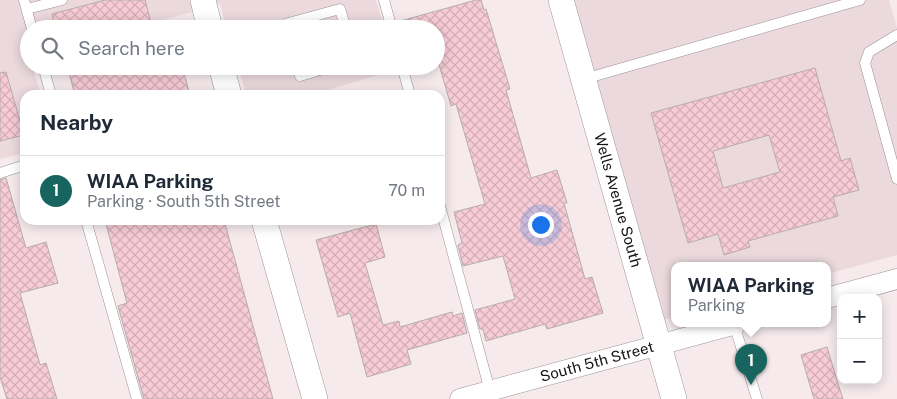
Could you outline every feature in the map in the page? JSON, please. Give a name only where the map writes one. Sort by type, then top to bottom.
[{"type":"street","points":[[202,0],[208,20]]},
{"type":"street","name":"Wells Avenue South","points":[[561,0],[674,399]]},
{"type":"street","points":[[223,75],[228,90]]},
{"type":"street","points":[[265,225],[315,399]]},
{"type":"street","points":[[831,297],[897,279]]},
{"type":"street","name":"South 5th Street","points":[[460,399],[724,327]]},
{"type":"lane","points":[[30,20],[26,5],[62,0]]},
{"type":"lane","points":[[384,0],[390,20]]},
{"type":"lane","points":[[583,80],[860,0]]},
{"type":"lane","points":[[300,20],[340,9],[343,20]]},
{"type":"lane","points":[[897,35],[869,52],[865,63],[897,179]]},
{"type":"lane","points":[[45,75],[50,90]]},
{"type":"lane","points":[[404,75],[409,90]]},
{"type":"lane","points":[[0,172],[20,166]]},
{"type":"lane","points":[[445,224],[490,390]]},
{"type":"lane","points":[[87,225],[137,399]]},
{"type":"lane","points":[[736,327],[758,399]]},
{"type":"shaded area","points":[[0,0],[376,0],[382,20],[224,20],[220,4],[163,20],[20,20],[20,75],[35,75],[39,90],[20,90],[20,154],[0,159]]},
{"type":"shaded area","points":[[574,0],[889,0],[897,28],[897,255],[831,273],[831,262],[671,262],[671,318],[665,319]]},
{"type":"shaded area","points":[[240,75],[377,75],[328,90],[245,90]]},
{"type":"building","points":[[105,0],[145,0],[150,20],[54,20],[52,14]]},
{"type":"building","points":[[481,0],[484,10],[486,9],[510,89],[506,90],[531,178],[557,170],[585,279],[592,277],[603,313],[547,329],[545,324],[486,341],[483,329],[480,329],[475,310],[515,299],[503,256],[463,266],[458,245],[462,243],[454,212],[485,204],[456,104],[451,106],[442,75],[445,75],[445,20],[404,20]]},
{"type":"building","points":[[815,68],[841,161],[850,158],[859,190],[833,197],[838,216],[748,241],[750,247],[724,255],[718,234],[688,243],[651,113]],"holes":[[[769,135],[780,172],[723,188],[713,151]]]},
{"type":"building","points":[[6,72],[20,121],[20,136],[0,141],[0,73]]},
{"type":"building","points":[[69,75],[184,75],[189,90],[74,90]]},
{"type":"building","points":[[6,178],[26,248],[46,242],[58,283],[20,293],[40,365],[46,363],[57,399],[7,399],[0,377],[0,180]]},
{"type":"building","points":[[106,225],[225,225],[273,399],[144,399],[118,306],[127,303]]},
{"type":"building","points":[[376,225],[385,257],[365,263],[383,325],[399,321],[400,327],[452,312],[453,316],[462,313],[467,333],[407,350],[411,364],[367,377],[350,313],[338,317],[316,240]]},
{"type":"building","points":[[827,347],[843,399],[814,399],[801,355]]},
{"type":"place","name":"WIAA Parking","points":[[751,385]]}]
